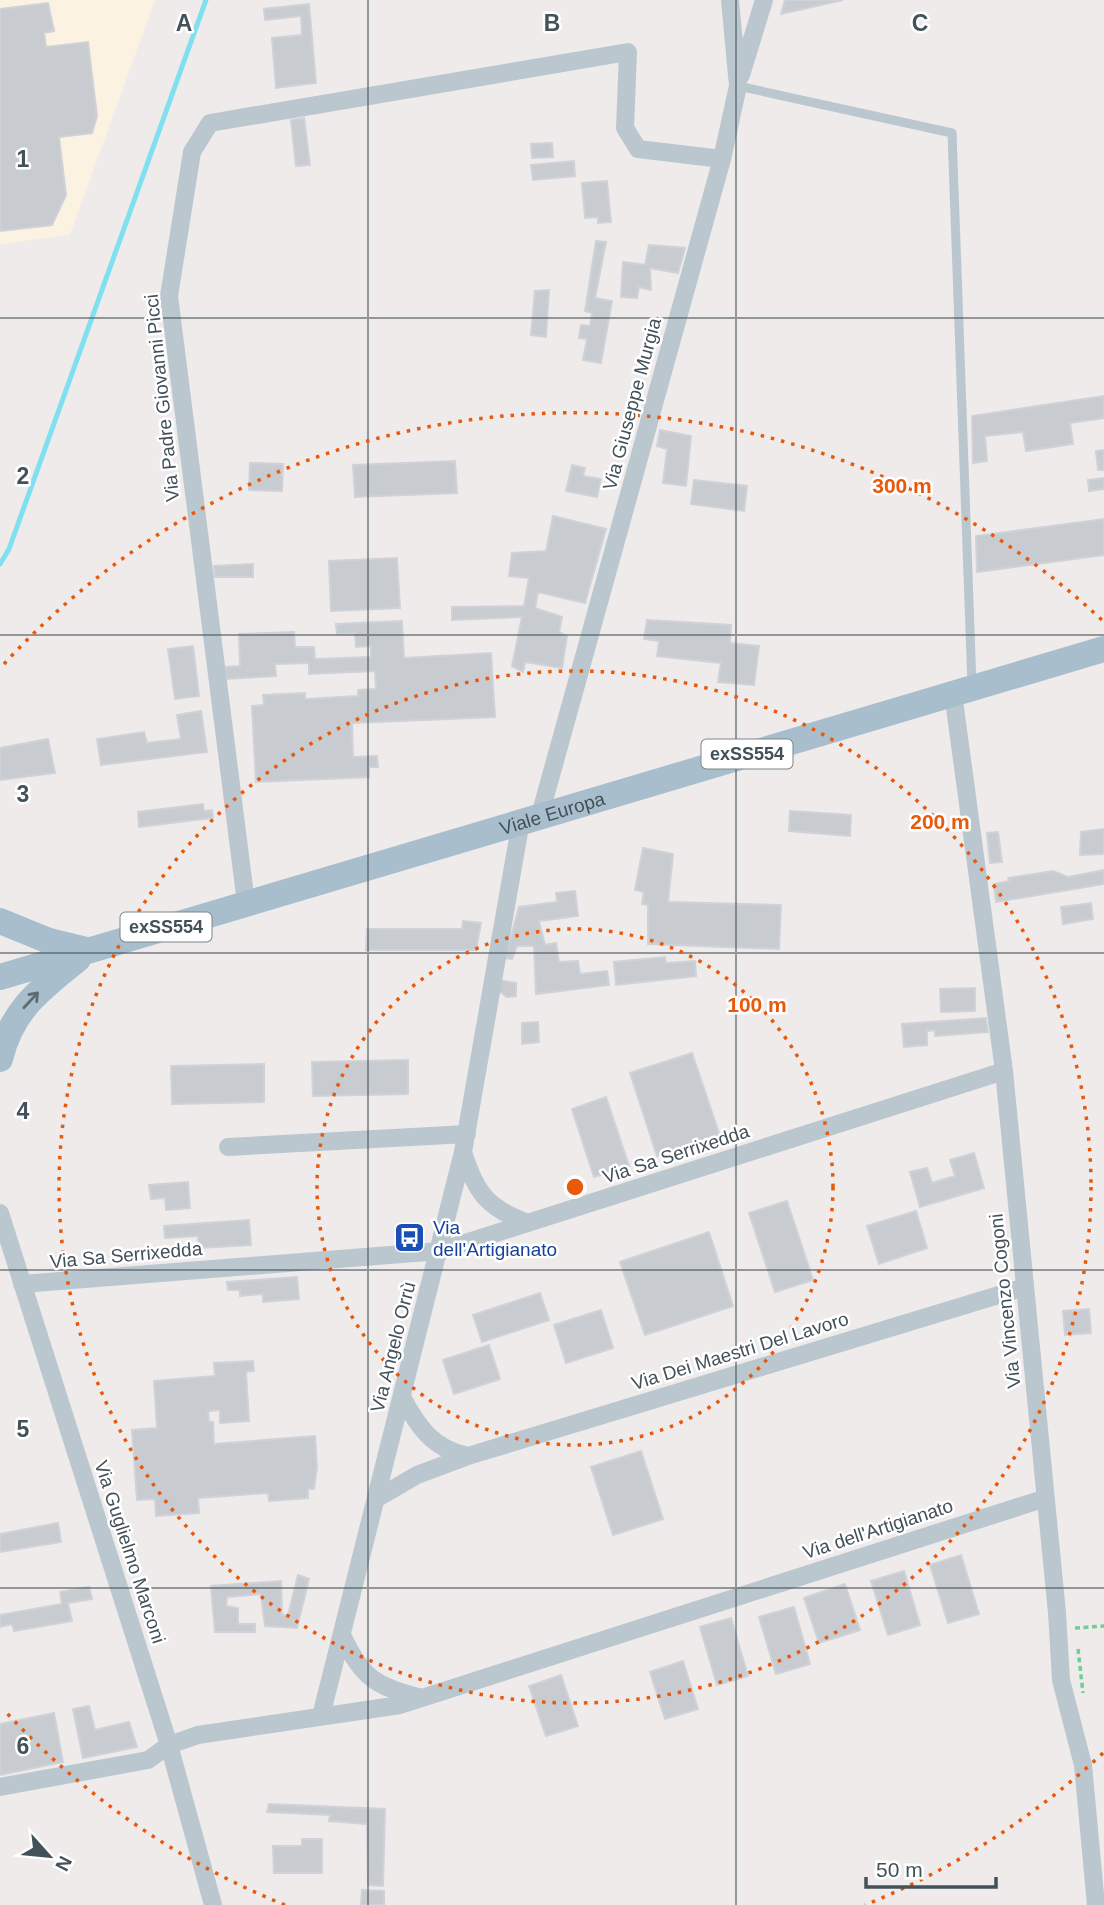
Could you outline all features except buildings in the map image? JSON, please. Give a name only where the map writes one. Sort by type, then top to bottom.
[{"type":"main road","name":"Viale Europa","points":[[0,977],[1104,649]]},
{"type":"main road","points":[[0,921],[49,941],[87,951]]},
{"type":"main road","points":[[0,1059],[14,1020],[29,999],[87,951]]},
{"type":"street","name":"Via Giuseppe Murgia","points":[[531,818],[722,159],[738,86],[730,0]]},
{"type":"street","points":[[738,86],[764,0]]},
{"type":"street","name":"Via Padre Giovanni Picci","points":[[246,902],[169,296],[192,152],[210,123],[628,52],[625,128],[638,149],[722,159]]},
{"type":"street","name":"Via Vincenzo Cogoni","points":[[962,690],[1025,1287],[1061,1680],[1083,1765],[1096,1905]]},
{"type":"street","name":"Via Angelo Orrù","points":[[321,1716],[440,1251],[465,1143],[531,818]]},
{"type":"street","name":"Via Sa Serrixedda","points":[[22,1284],[440,1251],[1003,1071]]},
{"type":"street","points":[[228,1147],[465,1143],[478,1191],[510,1216],[527,1223]]},
{"type":"street","name":"Via Guglielmo Marconi","points":[[0,1213],[169,1745],[213,1905]]},
{"type":"street","name":"Via Dei Maestri Del Lavoro","points":[[376,1499],[417,1475],[468,1456],[1025,1287]]},
{"type":"street","points":[[402,1397],[423,1433],[437,1444],[468,1456]]},
{"type":"street","name":"Via dell'Artigianato","points":[[0,1787],[148,1760],[169,1745],[198,1735],[400,1705],[1046,1498]]},
{"type":"street","points":[[342,1634],[353,1658],[365,1675],[381,1687],[422,1698]]},
{"type":"lane","points":[[738,86],[952,133],[962,690]]},
{"type":"path","points":[[1057,1621],[1068,1628],[1104,1626]]},
{"type":"shaded area","points":[[0,0],[155,0],[70,235],[0,244]]},
{"type":"waterway","points":[[0,564],[9,549],[206,0]]},
{"type":"place","name":"Via dell'Artigianato","points":[[410,1238]]}]
